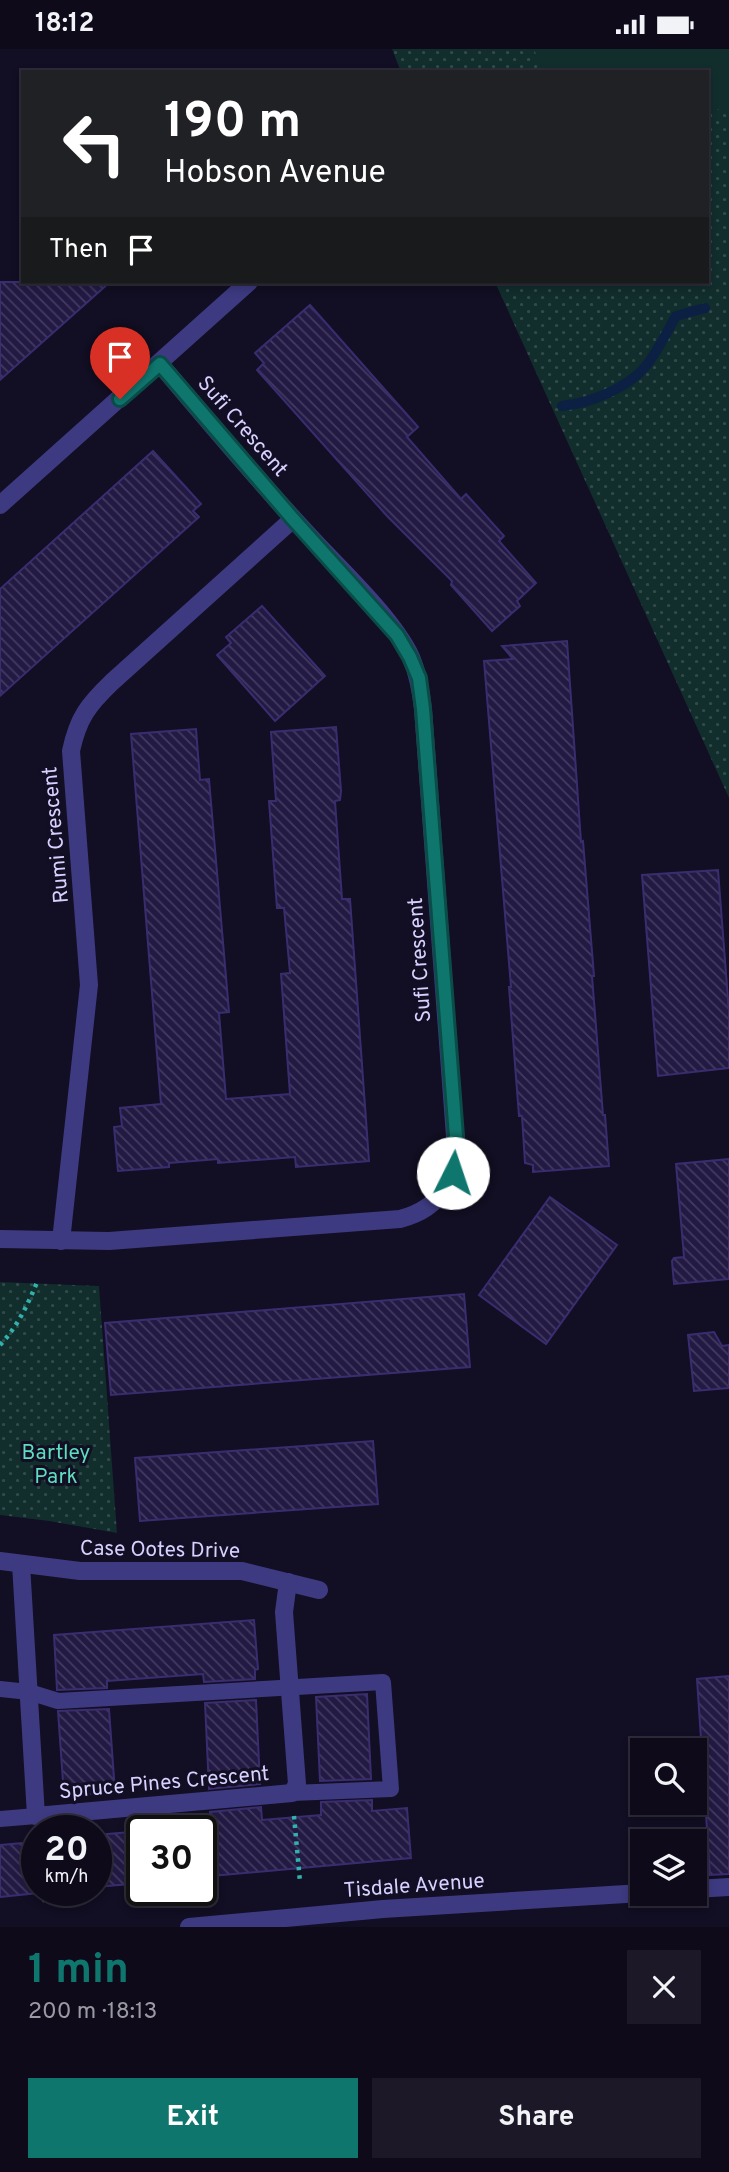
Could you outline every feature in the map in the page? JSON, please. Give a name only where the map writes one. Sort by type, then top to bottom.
[{"type":"street","points":[[0,505],[247,284]]},
{"type":"street","name":"Sufi Crescent","points":[[0,1239],[123,1240],[400,1219],[413,1216],[429,1205],[444,1191],[453,1173],[456,1136],[419,678],[397,635],[160,364]]},
{"type":"street","name":"Rumi Crescent","points":[[61,1241],[89,985],[71,751],[77,725],[90,704],[112,682],[293,519]]},
{"type":"street","name":"Case Ootes Drive","points":[[0,1561],[80,1571],[242,1571],[319,1590]]},
{"type":"street","name":"Spruce Pines Crescent","points":[[21,1564],[36,1815]]},
{"type":"street","name":"Spruce Pines Crescent","points":[[47,1815],[292,1793],[297,1784],[284,1612],[288,1582]]},
{"type":"street","points":[[707,1888],[729,1887]]},
{"type":"street","name":"Tisdale Avenue","points":[[189,1927],[383,1909],[630,1894]]},
{"type":"lane","points":[[0,1689],[29,1692],[58,1701],[383,1682],[391,1789],[292,1793]]},
{"type":"lane","points":[[0,1819],[21,1817]]},
{"type":"path","points":[[0,1345],[27,1308],[38,1280]]},
{"type":"path","points":[[294,1815],[300,1882]]},
{"type":"green space","points":[[392,49],[729,49],[729,798],[496,284],[709,284],[709,70],[400,70]]},
{"type":"green space","points":[[534,49],[729,49],[729,105],[709,113],[709,70],[542,70]]},
{"type":"green space","name":"Bartley Park","points":[[0,1282],[99,1286],[117,1533],[0,1515]]},
{"type":"building","points":[[0,282],[108,284],[0,380]]},
{"type":"building","points":[[310,305],[418,427],[407,437],[461,499],[466,494],[504,536],[499,541],[536,583],[517,601],[520,606],[492,631],[451,585],[452,581],[387,516],[257,370],[264,363],[255,353]]},
{"type":"building","points":[[153,451],[201,504],[193,511],[199,517],[0,696],[0,589]]},
{"type":"building","points":[[262,606],[325,676],[275,721],[217,655],[231,643],[226,637]]},
{"type":"building","points":[[567,641],[609,1166],[533,1172],[533,1165],[525,1163],[522,1116],[519,1116],[484,661],[513,659],[502,646]]},
{"type":"building","points":[[336,727],[341,791],[340,800],[335,801],[342,899],[350,899],[369,1161],[296,1167],[295,1157],[218,1163],[218,1159],[169,1163],[169,1167],[118,1171],[114,1127],[122,1126],[120,1108],[161,1104],[131,734],[196,729],[200,780],[209,779],[229,1012],[219,1013],[226,1099],[290,1094],[281,974],[290,973],[284,908],[277,908],[269,801],[276,801],[271,732]]},
{"type":"building","points":[[718,870],[729,1012],[729,1068],[658,1076],[642,875]]},
{"type":"building","points":[[729,1159],[729,1279],[674,1284],[672,1261],[674,1258],[684,1257],[676,1164]]},
{"type":"building","points":[[550,1197],[617,1245],[546,1344],[479,1295]]},
{"type":"building","points":[[464,1294],[470,1367],[111,1395],[105,1323]]},
{"type":"building","points":[[714,1332],[722,1346],[729,1345],[729,1388],[694,1391],[688,1335]]},
{"type":"building","points":[[373,1441],[378,1504],[140,1521],[135,1458]]},
{"type":"building","points":[[254,1620],[258,1669],[255,1670],[255,1679],[204,1682],[203,1674],[107,1681],[107,1688],[57,1690],[54,1635]]},
{"type":"building","points":[[729,1676],[729,1874],[710,1875],[706,1815],[707,1738],[701,1738],[697,1679]]},
{"type":"building","points":[[367,1694],[371,1779],[320,1781],[316,1697]]},
{"type":"building","points":[[256,1700],[260,1784],[209,1789],[205,1703]]},
{"type":"building","points":[[109,1709],[115,1792],[64,1796],[58,1711]]},
{"type":"building","points":[[372,1800],[372,1811],[407,1808],[411,1858],[217,1876],[217,1815],[210,1815],[210,1812],[261,1807],[262,1820],[321,1815],[321,1802]]},
{"type":"building","points":[[126,1832],[126,1884],[112,1886],[112,1834]]},
{"type":"building","points":[[21,1843],[21,1895],[0,1897],[0,1845]]},
{"type":"waterway","points":[[562,406],[596,398],[628,382],[649,361],[676,316],[705,308]]},
{"type":"route","points":[[120,399],[160,364],[293,519],[382,616],[410,657],[419,678],[423,709],[456,1136],[453,1173]]}]
